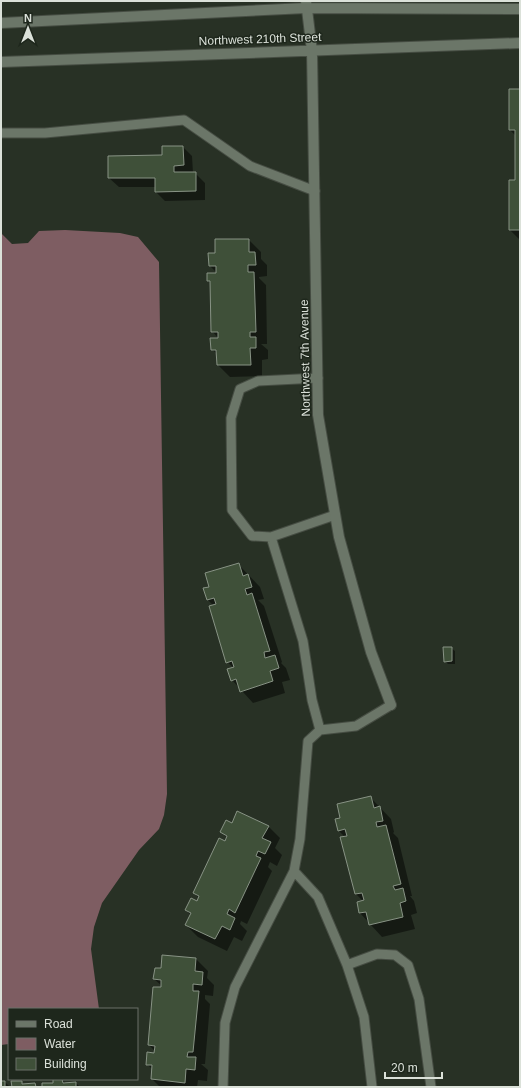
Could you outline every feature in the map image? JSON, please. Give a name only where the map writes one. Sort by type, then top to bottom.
[{"type":"street","points":[[1,23],[306,5],[520,9]]},
{"type":"street","name":"Northwest 7th Avenue","points":[[306,5],[312,50],[318,416],[339,536],[371,652],[391,705]]},
{"type":"street","name":"Northwest 210th Street","points":[[1,62],[520,43]]},
{"type":"lane","points":[[1,133],[45,133],[184,120],[250,166],[315,191]]},
{"type":"lane","points":[[318,378],[258,381],[240,389],[231,418],[232,510],[252,536],[271,538],[335,515]]},
{"type":"lane","points":[[271,538],[303,641],[312,700],[320,730]]},
{"type":"lane","points":[[223,1087],[225,1023],[235,987],[294,871],[300,839],[308,741],[320,730],[356,726],[391,705]]},
{"type":"lane","points":[[294,871],[318,897],[346,965],[364,1017],[372,1087]]},
{"type":"lane","points":[[346,965],[377,954],[396,955],[408,965],[419,999],[431,1087]]},
{"type":"water","points":[[65,230],[120,233],[138,237],[159,262],[167,794],[164,815],[159,829],[139,850],[102,903],[94,927],[91,949],[99,1008],[8,1008],[8,1044],[1,1045],[1,233],[12,244],[28,243],[39,231]]},
{"type":"building","points":[[509,89],[520,89],[520,230],[509,230],[509,180],[515,180],[515,130],[509,130]]},
{"type":"building","points":[[162,146],[183,146],[184,165],[174,166],[174,172],[196,172],[196,191],[155,192],[155,178],[108,178],[108,156],[162,155]]},
{"type":"building","points":[[215,239],[249,239],[249,252],[255,252],[256,265],[248,265],[248,272],[254,272],[256,332],[250,332],[250,337],[256,337],[256,348],[250,348],[251,365],[217,365],[216,350],[211,350],[210,338],[218,338],[218,332],[211,332],[210,281],[207,281],[207,273],[216,273],[216,266],[209,266],[208,253],[215,253]]},
{"type":"building","points":[[239,563],[243,576],[248,574],[252,587],[245,589],[247,595],[252,593],[270,651],[264,652],[265,658],[275,655],[279,668],[270,671],[273,681],[240,692],[236,679],[231,681],[227,669],[234,667],[232,661],[226,663],[209,606],[216,604],[214,598],[207,600],[203,588],[209,587],[205,573]]},
{"type":"building","points":[[443,647],[452,647],[452,661],[444,662]]},
{"type":"building","points":[[371,796],[374,808],[380,806],[383,821],[376,822],[377,827],[386,825],[401,884],[393,886],[395,890],[403,888],[406,901],[400,903],[403,917],[369,925],[366,912],[359,913],[357,902],[364,900],[362,893],[355,894],[340,837],[347,836],[345,829],[338,831],[335,819],[340,818],[337,804]]},
{"type":"building","points":[[237,811],[269,826],[262,838],[271,842],[265,854],[258,851],[256,856],[261,858],[235,913],[229,909],[227,914],[235,918],[230,930],[222,926],[215,939],[185,925],[191,913],[185,910],[191,898],[197,901],[199,896],[193,893],[219,838],[225,841],[227,836],[220,832],[226,820],[232,823]]},
{"type":"building","points":[[162,955],[196,958],[195,971],[203,972],[202,985],[193,984],[193,991],[199,991],[193,1052],[188,1052],[187,1057],[196,1057],[195,1070],[186,1069],[185,1083],[151,1079],[152,1065],[146,1065],[147,1052],[154,1053],[155,1046],[148,1045],[153,987],[161,987],[161,980],[153,979],[155,968],[161,968]]},
{"type":"building","points":[[53,1080],[62,1080],[63,1083],[76,1082],[76,1087],[42,1087],[42,1083],[53,1083]]},
{"type":"building","points":[[1,1081],[5,1081],[5,1087],[1,1087]]},
{"type":"building","points":[[11,1081],[22,1081],[22,1084],[35,1083],[36,1087],[12,1087]]}]
